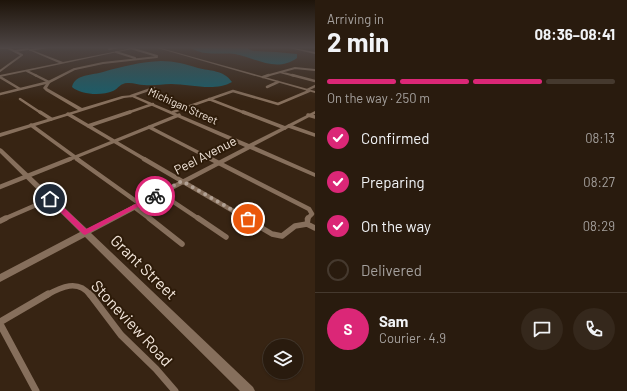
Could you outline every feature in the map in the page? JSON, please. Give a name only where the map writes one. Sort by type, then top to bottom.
[{"type":"street","points":[[0,76],[51,65]]},
{"type":"street","points":[[66,65],[75,69]]},
{"type":"street","points":[[0,94],[49,82],[75,69],[93,65]]},
{"type":"street","points":[[222,65],[315,92]]},
{"type":"street","points":[[263,77],[286,69],[310,68],[315,66]]},
{"type":"street","points":[[310,68],[315,70]]},
{"type":"street","points":[[27,71],[49,82]]},
{"type":"street","points":[[279,72],[315,81]]},
{"type":"street","points":[[0,76],[20,89]]},
{"type":"street","points":[[49,82],[45,88],[47,90],[82,110]]},
{"type":"street","points":[[267,86],[278,82]]},
{"type":"street","points":[[173,112],[234,90],[278,104],[315,86]]},
{"type":"street","points":[[0,134],[154,88]]},
{"type":"street","name":"Michigan Street","points":[[131,96],[138,97],[173,112],[315,175]]},
{"type":"street","points":[[20,99],[51,119]]},
{"type":"street","points":[[209,99],[287,127],[315,135]]},
{"type":"street","points":[[88,126],[153,104]]},
{"type":"street","name":"Peel Avenue","points":[[0,278],[182,181],[287,127],[312,116],[315,112]]},
{"type":"street","points":[[68,114],[272,234],[279,236],[284,235],[294,226],[307,224],[315,228]]},
{"type":"street","points":[[0,187],[179,115]]},
{"type":"street","points":[[31,125],[137,205],[182,244]]},
{"type":"street","points":[[149,127],[309,209],[312,212],[311,216],[307,219],[307,224]]},
{"type":"street","name":"Grant Street","points":[[0,150],[3,157],[27,176],[249,391]]},
{"type":"street","points":[[160,193],[226,237]]},
{"type":"street","points":[[0,221],[50,199]]},
{"type":"street","name":"Stoneview Road","points":[[0,323],[57,288],[71,285],[77,286],[88,292],[121,335],[156,369],[175,391]]},
{"type":"street","points":[[0,323],[36,391]]},
{"type":"water","points":[[131,65],[188,65],[221,73],[232,82],[218,87],[178,84],[140,85],[126,83],[122,84],[113,91],[103,94],[81,92],[72,87],[80,77]]},
{"type":"way so far","points":[[155,196],[182,181],[248,219]]},
{"type":"route","points":[[50,199],[85,233],[155,196]]}]
